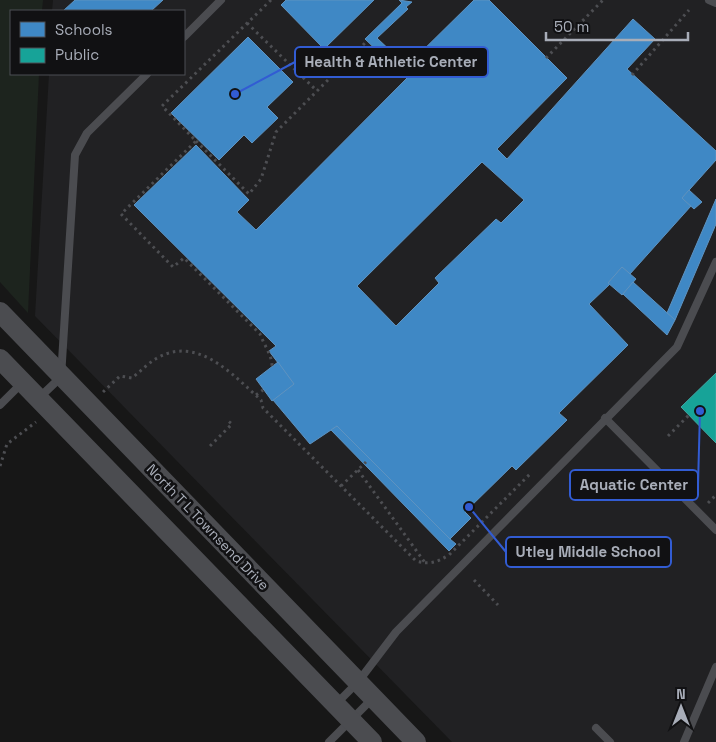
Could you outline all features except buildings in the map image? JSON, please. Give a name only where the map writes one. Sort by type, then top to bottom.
[{"type":"street","name":"North T L Townsend Drive","points":[[0,312],[416,742]]},
{"type":"street","points":[[0,359],[372,742]]},
{"type":"lane","points":[[185,36],[221,0]]},
{"type":"lane","points":[[709,0],[716,3]]},
{"type":"lane","points":[[39,399],[61,377],[75,156],[86,133],[146,75]]},
{"type":"lane","points":[[336,705],[358,682],[396,632],[680,344],[716,262]]},
{"type":"lane","points":[[0,405],[23,382]]},
{"type":"lane","points":[[605,418],[716,530]]},
{"type":"lane","points":[[684,742],[714,677],[716,667]]},
{"type":"lane","points":[[329,742],[373,698]]},
{"type":"lane","points":[[596,728],[610,742]]},
{"type":"path","points":[[271,0],[162,106],[249,194],[261,178],[276,132],[367,41]]},
{"type":"path","points":[[546,58],[603,0]]},
{"type":"path","points":[[632,75],[689,10]]},
{"type":"path","points":[[247,23],[317,91]]},
{"type":"path","points":[[196,141],[121,214],[174,267],[184,258],[260,334],[265,349],[272,358],[272,366]]},
{"type":"path","points":[[100,394],[120,376],[132,378],[161,356],[183,351],[208,357],[220,364],[261,400],[263,408],[416,561],[426,564],[449,556],[452,549],[532,473]]},
{"type":"path","points":[[254,395],[263,390]]},
{"type":"path","points":[[668,436],[689,415]]},
{"type":"path","points":[[210,446],[232,424],[227,420]]},
{"type":"path","points":[[0,466],[7,444],[36,421]]},
{"type":"path","points":[[341,486],[366,462]]},
{"type":"path","points":[[358,470],[426,564]]},
{"type":"path","points":[[474,580],[498,605]]},
{"type":"shaded area","points":[[0,0],[43,0],[42,10],[10,10],[10,75],[39,75],[28,313],[0,282]]},
{"type":"shaded area","points":[[53,0],[716,0],[716,742],[452,742],[35,316],[49,75],[185,75],[185,10],[52,10]]},
{"type":"place","name":"Health & Athletic Center","points":[[235,94]]},
{"type":"place","name":"Aquatic Center","points":[[700,411]]},
{"type":"place","name":"Utley Middle School","points":[[469,507]]}]
